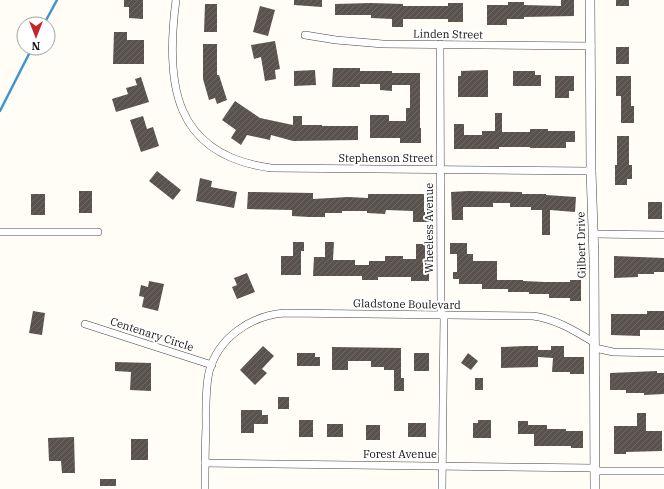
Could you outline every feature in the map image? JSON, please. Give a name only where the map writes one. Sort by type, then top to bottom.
[{"type":"street","name":"Stephenson Street","points":[[176,0],[173,31],[174,83],[177,97],[182,111],[203,140],[230,158],[254,166],[271,168],[592,171]]},
{"type":"street","name":"Gilbert Drive","points":[[590,0],[595,346],[595,489]]},
{"type":"street","name":"Linden Street","points":[[305,35],[375,44],[591,46]]},
{"type":"street","name":"Wheeless Avenue","points":[[440,44],[440,170],[443,315],[442,489]]},
{"type":"street","points":[[0,232],[98,232]]},
{"type":"street","points":[[593,234],[664,235]]},
{"type":"street","name":"Gladstone Boulevard","points":[[205,489],[207,386],[212,365],[215,357],[234,334],[246,325],[260,318],[274,314],[545,317],[558,322],[595,346],[619,352],[664,353]]},
{"type":"street","name":"Centenary Circle","points":[[85,324],[212,365]]},
{"type":"street","name":"Forest Avenue","points":[[205,463],[664,471]]},
{"type":"building","points":[[124,0],[143,0],[143,19],[129,18],[129,7],[124,7]]},
{"type":"building","points":[[294,0],[322,0],[322,7],[294,5]]},
{"type":"building","points":[[561,0],[574,0],[574,16],[524,17],[524,19],[507,19],[507,25],[487,25],[487,5],[508,5],[508,2],[524,2],[524,5],[561,6]]},
{"type":"building","points":[[616,0],[629,0],[629,6],[616,6]]},
{"type":"building","points":[[448,3],[463,3],[463,22],[448,22],[448,19],[403,19],[403,27],[392,27],[392,19],[371,18],[371,15],[335,15],[335,4],[403,4],[403,6],[448,6]]},
{"type":"building","points":[[205,4],[217,4],[217,32],[204,32]]},
{"type":"building","points":[[260,6],[275,10],[268,36],[253,32]]},
{"type":"building","points":[[114,32],[127,32],[127,40],[144,40],[144,64],[113,64]]},
{"type":"building","points":[[275,41],[280,69],[275,70],[276,79],[265,81],[261,57],[254,59],[251,45]]},
{"type":"building","points":[[203,44],[217,44],[217,75],[219,75],[227,100],[217,104],[215,98],[209,100],[203,79]]},
{"type":"building","points":[[616,47],[629,47],[629,64],[616,64]]},
{"type":"building","points":[[333,68],[360,68],[360,71],[392,71],[392,73],[420,73],[421,143],[400,143],[400,138],[370,138],[370,115],[389,115],[389,121],[406,121],[406,108],[410,108],[410,85],[392,85],[392,91],[380,90],[380,84],[360,84],[360,87],[332,87]]},
{"type":"building","points":[[315,70],[316,85],[294,86],[294,71]]},
{"type":"building","points":[[488,70],[488,97],[458,97],[458,76],[461,76],[461,71]]},
{"type":"building","points":[[513,71],[535,71],[535,75],[541,75],[541,86],[513,86]]},
{"type":"building","points":[[555,76],[574,76],[574,91],[569,91],[569,98],[555,98]]},
{"type":"building","points":[[616,76],[631,76],[631,106],[634,106],[634,123],[621,123],[621,96],[616,96]]},
{"type":"building","points":[[141,77],[149,102],[116,112],[112,99],[128,94],[126,88],[137,85],[135,79]]},
{"type":"building","points":[[235,101],[260,118],[293,125],[293,116],[302,116],[302,125],[358,126],[358,140],[293,141],[271,135],[270,140],[247,135],[241,145],[231,138],[236,130],[222,120]]},
{"type":"building","points":[[495,113],[502,113],[502,132],[530,132],[530,129],[575,131],[575,142],[566,142],[566,148],[499,147],[499,149],[454,149],[454,124],[464,124],[464,135],[482,135],[482,131],[495,131]]},
{"type":"building","points":[[143,116],[147,129],[153,127],[159,146],[141,152],[130,120]]},
{"type":"building","points":[[617,136],[629,136],[629,165],[632,165],[632,179],[627,179],[627,185],[615,185]]},
{"type":"building","points":[[157,171],[181,190],[173,200],[149,181]]},
{"type":"building","points":[[200,178],[212,181],[211,187],[237,192],[234,208],[196,201]]},
{"type":"building","points":[[79,191],[92,191],[92,213],[79,213]]},
{"type":"building","points":[[248,192],[313,193],[313,199],[348,197],[368,198],[368,194],[424,194],[424,212],[431,212],[431,222],[413,222],[413,211],[386,210],[385,214],[367,213],[367,211],[342,211],[342,213],[325,213],[325,217],[309,217],[292,216],[292,210],[247,209]]},
{"type":"building","points":[[451,192],[522,192],[522,194],[546,194],[576,197],[575,212],[550,210],[550,235],[542,235],[542,210],[531,210],[531,207],[510,207],[510,203],[493,203],[493,207],[463,207],[463,220],[452,220]]},
{"type":"building","points":[[31,194],[45,194],[45,215],[31,215]]},
{"type":"building","points":[[648,202],[662,202],[662,219],[648,219]]},
{"type":"building","points":[[293,242],[304,242],[304,251],[301,251],[301,275],[281,275],[281,256],[293,256]]},
{"type":"building","points":[[325,242],[334,242],[333,260],[355,260],[355,265],[369,265],[369,261],[385,261],[385,256],[403,256],[403,259],[416,259],[416,244],[425,244],[425,259],[429,259],[429,281],[411,281],[411,277],[378,277],[378,280],[362,280],[362,276],[313,276],[314,257],[325,257]]},
{"type":"building","points":[[450,243],[467,243],[467,254],[473,254],[473,261],[497,261],[497,280],[570,282],[570,280],[581,280],[581,301],[570,301],[570,298],[549,298],[549,294],[508,292],[508,289],[482,289],[482,284],[459,284],[459,279],[453,279],[453,272],[457,272],[457,254],[450,254]]},
{"type":"building","points":[[614,256],[664,258],[664,272],[654,272],[654,274],[638,274],[638,277],[614,278]]},
{"type":"building","points":[[247,273],[255,292],[237,299],[232,287],[237,285],[234,278]]},
{"type":"building","points":[[149,281],[164,284],[158,311],[142,307],[144,297],[139,296],[141,285],[148,287]]},
{"type":"building","points":[[33,311],[45,313],[42,335],[29,333]]},
{"type":"building","points":[[647,311],[664,311],[664,330],[640,330],[640,336],[611,335],[611,314],[647,314]]},
{"type":"building","points":[[263,346],[274,356],[262,369],[267,373],[255,385],[240,370]]},
{"type":"building","points":[[538,346],[538,350],[551,350],[551,346],[564,346],[564,357],[584,357],[584,374],[552,372],[553,358],[538,357],[538,367],[501,368],[501,347]]},
{"type":"building","points":[[332,347],[401,348],[401,378],[404,378],[404,391],[394,391],[394,370],[384,370],[384,367],[371,367],[371,361],[348,361],[348,370],[332,370]]},
{"type":"building","points":[[297,353],[315,353],[315,357],[320,357],[320,366],[297,366]]},
{"type":"building","points":[[414,353],[429,353],[429,371],[414,371]]},
{"type":"building","points":[[468,353],[478,361],[471,370],[461,363]]},
{"type":"building","points":[[115,362],[151,363],[151,391],[130,390],[131,372],[115,371]]},
{"type":"building","points":[[657,371],[657,373],[664,373],[664,394],[644,395],[644,393],[626,393],[626,390],[610,390],[610,373]]},
{"type":"building","points":[[475,378],[483,378],[483,390],[475,390]]},
{"type":"building","points":[[278,397],[289,397],[289,409],[278,409]]},
{"type":"building","points":[[241,410],[262,410],[262,415],[268,415],[268,424],[254,424],[254,433],[241,433]]},
{"type":"building","points":[[637,413],[646,413],[646,431],[662,431],[662,451],[626,452],[626,454],[614,454],[614,426],[637,426]]},
{"type":"building","points":[[299,420],[313,420],[313,437],[299,437]]},
{"type":"building","points":[[478,420],[491,420],[491,438],[473,438],[473,423],[478,423]]},
{"type":"building","points":[[518,421],[528,421],[528,425],[547,425],[547,429],[583,431],[583,448],[571,448],[571,446],[534,446],[534,434],[518,434]]},
{"type":"building","points":[[408,423],[426,423],[426,437],[408,437]]},
{"type":"building","points":[[327,424],[343,424],[343,437],[327,437]]},
{"type":"building","points":[[366,425],[380,425],[380,440],[366,440]]},
{"type":"building","points":[[74,437],[75,473],[62,473],[61,461],[49,461],[48,438]]},
{"type":"building","points":[[131,439],[148,439],[148,460],[131,460]]},
{"type":"building","points":[[100,479],[116,479],[116,486],[100,486]]},
{"type":"waterway","points":[[48,16],[57,0]]},
{"type":"waterway","points":[[0,111],[28,56]]}]
